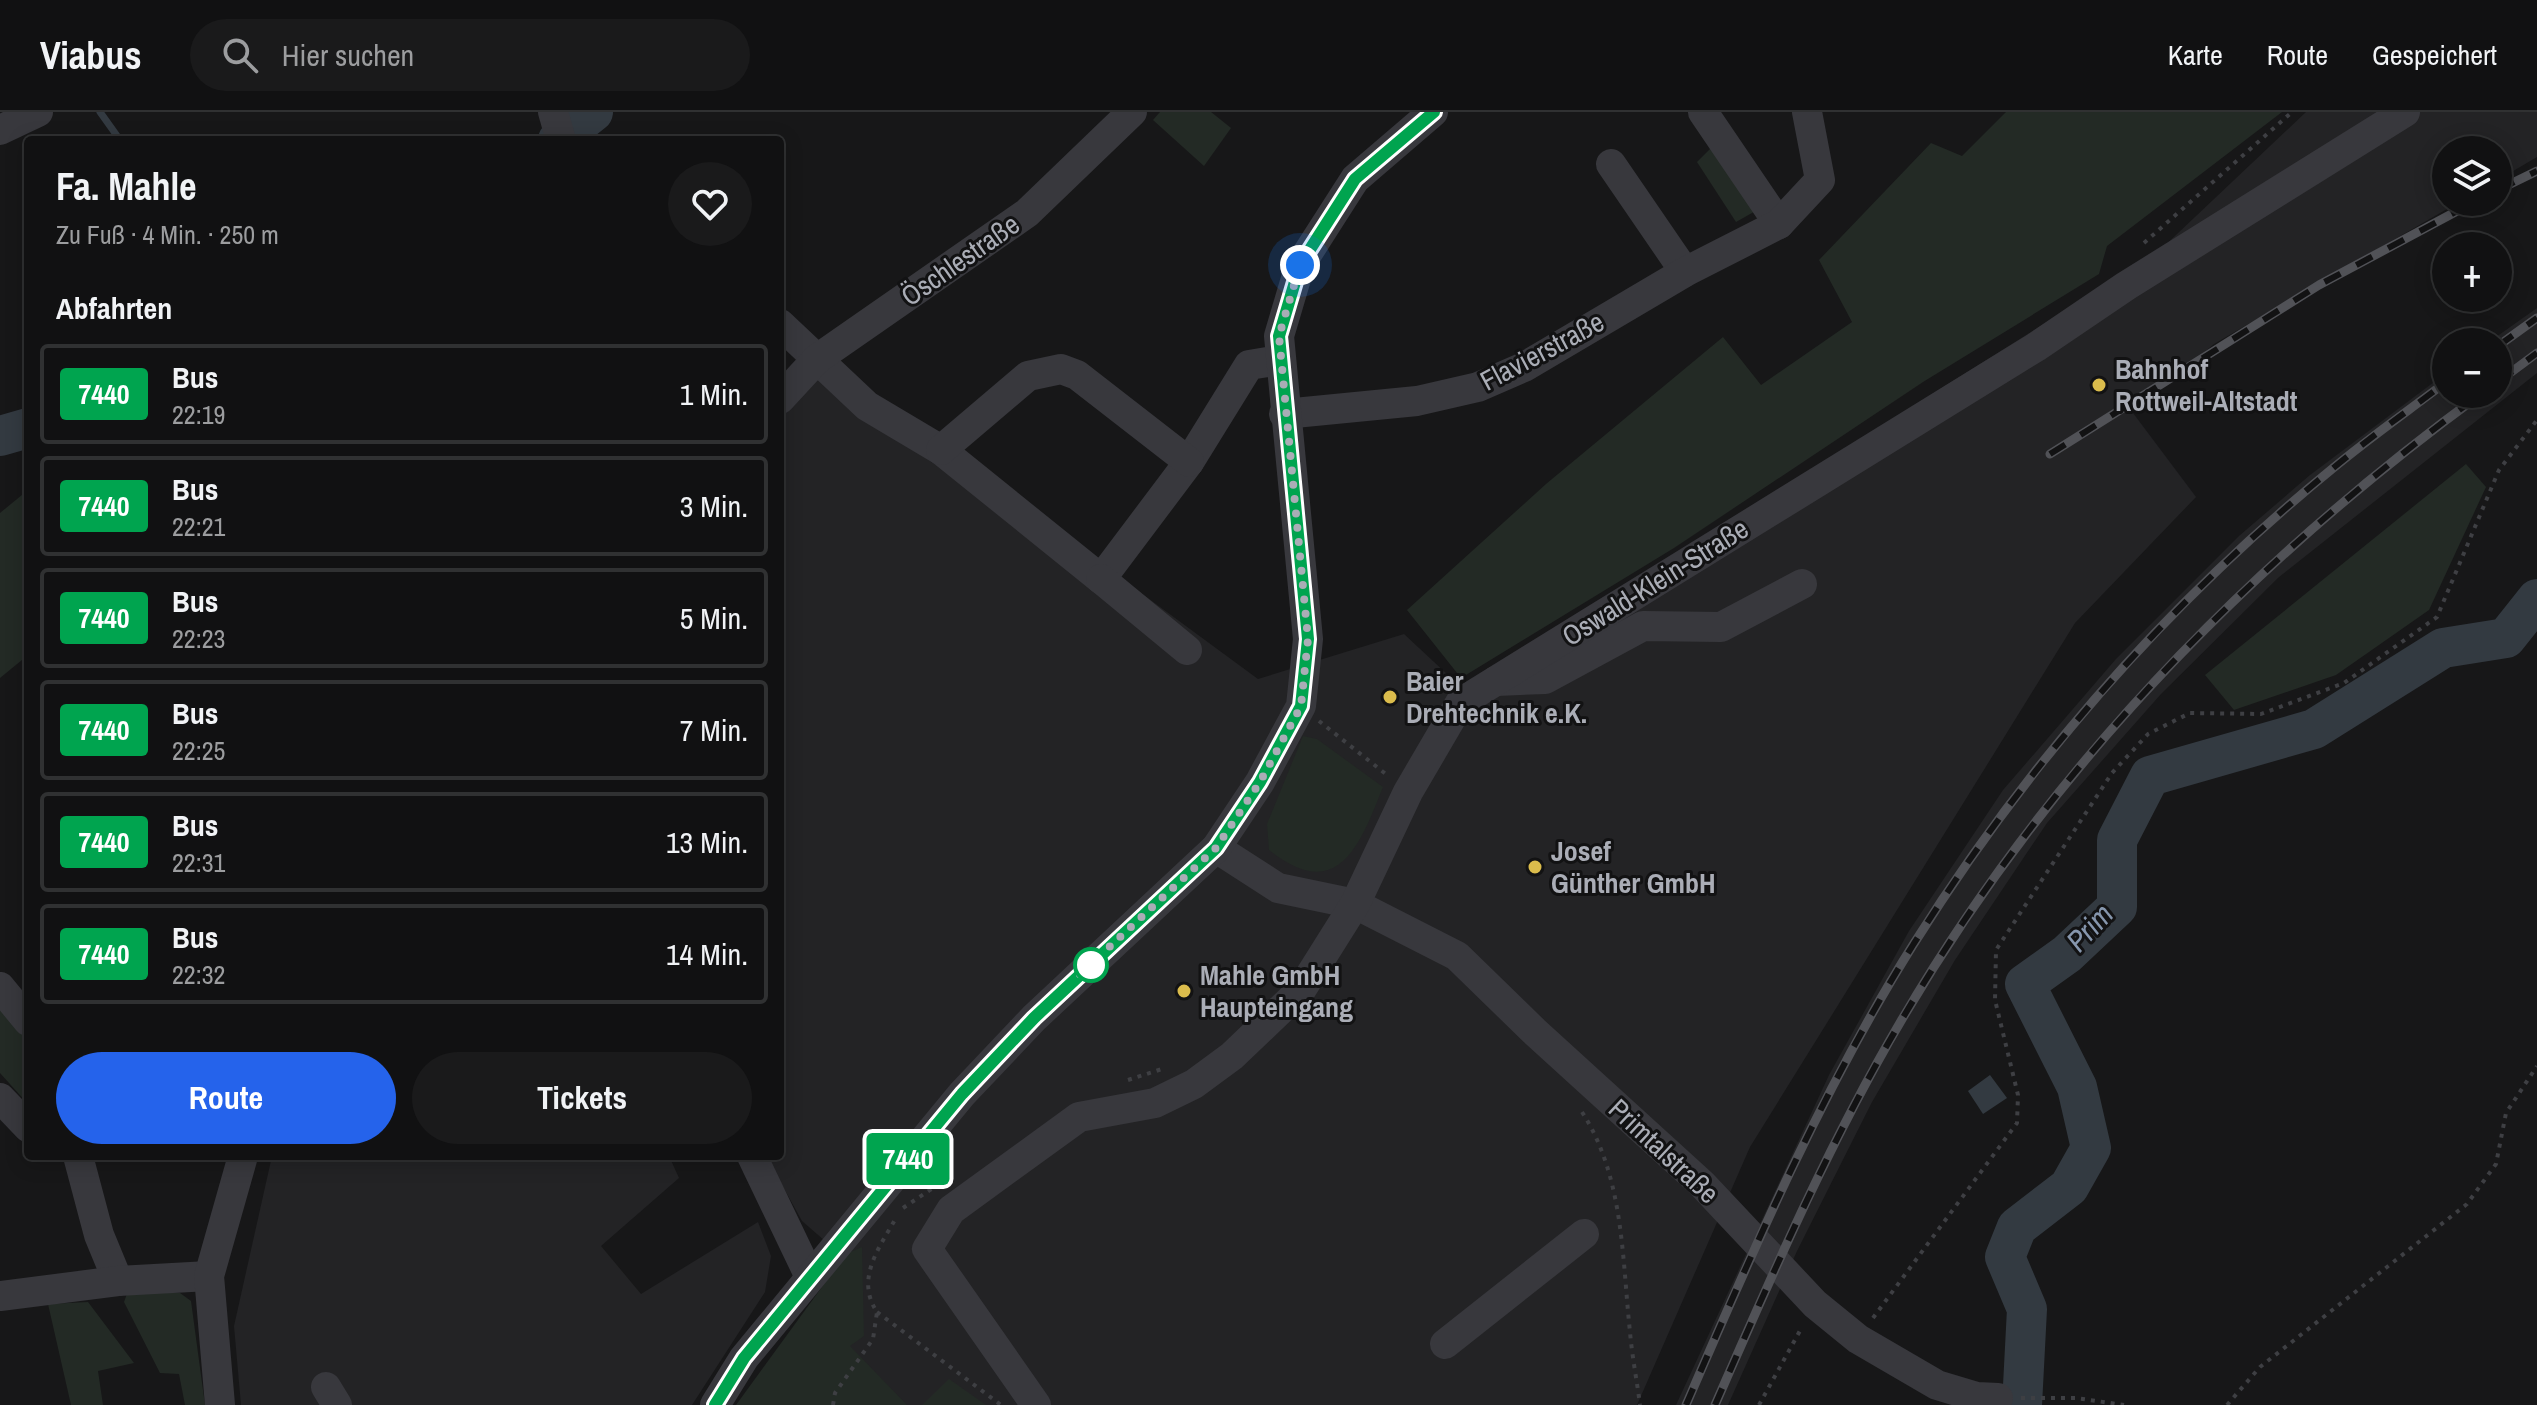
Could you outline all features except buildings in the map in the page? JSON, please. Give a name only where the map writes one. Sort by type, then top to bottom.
[{"type":"street","points":[[0,130],[38,112]]},
{"type":"street","points":[[553,112],[560,136]]},
{"type":"street","name":"Öschlestraße","points":[[784,395],[817,359],[1027,213],[1132,112]]},
{"type":"street","points":[[715,1405],[744,1358],[962,1094],[1013,1040],[1216,848],[1260,782],[1301,706],[1308,639],[1284,414],[1279,336],[1300,265],[1355,179],[1433,112]]},
{"type":"street","points":[[1703,112],[1779,224]]},
{"type":"street","name":"Flavierstraße","points":[[1284,414],[1417,401],[1478,387],[1524,367],[1685,272],[1779,224],[1820,180],[1807,112]]},
{"type":"street","name":"Oswald-Klein-Straße","points":[[1036,1405],[927,1249],[951,1210],[1079,1117],[1155,1103],[1194,1084],[1232,1056],[1301,990],[1355,904],[1408,792],[1460,703],[2036,347],[2126,286],[2405,112]]},
{"type":"street","points":[[1611,164],[1685,272]]},
{"type":"street","points":[[784,328],[867,406],[941,450],[1187,650]]},
{"type":"street","points":[[1101,579],[1189,462],[1249,365],[1280,360]]},
{"type":"street","points":[[941,450],[1028,376],[1061,369],[1077,375],[1189,462]]},
{"type":"street","points":[[1494,681],[1545,679],[1643,626],[1721,627],[1802,584]]},
{"type":"street","name":"Primtalstraße","points":[[1216,848],[1278,888],[1355,904],[1457,956],[1534,1031],[1702,1184],[1815,1304],[1858,1339],[1937,1385],[1977,1397],[1998,1398]]},
{"type":"street","points":[[0,987],[24,1016]]},
{"type":"street","points":[[0,1098],[24,1123]]},
{"type":"street","points":[[78,1160],[99,1235],[118,1281]]},
{"type":"street","points":[[220,1405],[209,1276],[242,1160]]},
{"type":"street","points":[[754,1160],[810,1277]]},
{"type":"street","points":[[1445,1344],[1584,1234]]},
{"type":"street","points":[[0,1296],[118,1281],[209,1276]]},
{"type":"path","points":[[2126,286],[2135,251],[2292,112]]},
{"type":"path","points":[[1858,1339],[2017,1123],[2018,1095],[1995,1000],[1996,950],[2112,773],[2148,734],[2190,713],[2261,714],[2344,683],[2437,617],[2499,470],[2537,420]]},
{"type":"path","points":[[1301,706],[1408,792]]},
{"type":"path","points":[[2227,1405],[2260,1367],[2467,1204],[2496,1164],[2506,1113],[2537,1066]]},
{"type":"path","points":[[1581,1109],[1610,1171],[1625,1257],[1630,1333],[1640,1405]]},
{"type":"path","points":[[1759,1405],[1815,1304]]},
{"type":"path","points":[[877,1312],[1001,1405]]},
{"type":"path","points":[[1998,1398],[2076,1398],[2124,1405]]},
{"type":"shaded area","points":[[1160,112],[1211,112],[1231,128],[1204,166],[1153,120]]},
{"type":"shaded area","points":[[2006,112],[2282,112],[2107,246],[2099,274],[1923,382],[1674,548],[1461,678],[1407,610],[1546,484],[1723,337],[1761,385],[1852,322],[1819,260],[1931,143],[1962,156]]},
{"type":"shaded area","points":[[2306,112],[2537,112],[2537,157],[2512,172],[2512,136],[2432,136],[2432,216],[2435,216],[2214,344],[2133,413],[2196,497],[2075,623],[1750,1147],[1637,1405],[756,1405],[855,1267],[802,1221],[768,1160],[784,1160],[784,415],[831,365],[1258,679],[1404,634],[1463,689],[2158,252]]},
{"type":"shaded area","points":[[1715,144],[1759,209],[1736,222],[1697,162]]},
{"type":"shaded area","points":[[2537,308],[2537,373],[2512,393],[2512,328],[2509,328]]},
{"type":"shaded area","points":[[2432,384],[2432,408],[2493,408],[2279,577],[2161,694],[2047,823],[1955,960],[1872,1102],[1797,1251],[1728,1405],[1676,1405],[1829,1075],[1909,931],[2003,790],[2116,659],[2239,536],[2310,475]]},
{"type":"shaded area","points":[[2466,464],[2486,487],[2429,610],[2336,675],[2234,710],[2205,675]]},
{"type":"shaded area","points":[[24,493],[24,658],[0,678],[0,513]]},
{"type":"shaded area","points":[[1303,736],[1317,739],[1383,787],[1355,847],[1343,861],[1329,870],[1313,872],[1293,865],[1269,850],[1267,824]]},
{"type":"shaded area","points":[[0,1002],[24,1033],[24,1100],[0,1073]]},
{"type":"shaded area","points":[[1990,1075],[2007,1098],[1983,1114],[1968,1091]]},
{"type":"shaded area","points":[[271,1160],[671,1160],[679,1178],[601,1246],[641,1294],[758,1222],[771,1256],[765,1292],[692,1405],[241,1405],[234,1326]]},
{"type":"shaded area","points":[[862,1247],[864,1336],[850,1346],[907,1405],[736,1405],[846,1254]]},
{"type":"shaded area","points":[[128,1291],[180,1293],[191,1301],[205,1405],[185,1405],[179,1374],[160,1373],[124,1302]]},
{"type":"shaded area","points":[[88,1302],[134,1363],[98,1371],[103,1405],[71,1405],[48,1304]]},
{"type":"shaded area","points":[[949,1379],[986,1405],[922,1405]]},
{"type":"waterway","points":[[100,112],[117,136]]},
{"type":"waterway","points":[[563,136],[593,112]]},
{"type":"waterway","points":[[0,436],[24,429]]},
{"type":"waterway","name":"Prim","points":[[2022,1405],[2027,1309],[2005,1257],[2017,1227],[2069,1187],[2091,1148],[2077,1087],[2025,984],[2067,954],[2117,907],[2117,840],[2150,776],[2314,729],[2443,648],[2506,638],[2537,599]]},
{"type":"railway","points":[[2512,183],[2537,171]]},
{"type":"railway","points":[[2050,454],[2319,285],[2448,216]]},
{"type":"railway","points":[[2512,336],[2537,318]]},
{"type":"railway","points":[[2512,372],[2537,353]]},
{"type":"railway","points":[[1686,1405],[1791,1170],[1849,1056],[1913,945],[2003,814],[2103,690],[2213,575],[2332,469],[2432,392]]},
{"type":"railway","points":[[1715,1405],[1802,1210],[1875,1067],[1959,929],[2021,841],[2087,757],[2233,601],[2312,529],[2463,408]]},
{"type":"bus line","name":"7440","points":[[715,1405],[744,1358],[962,1094],[1034,1018],[1216,848],[1260,782],[1301,706],[1308,639],[1284,414],[1279,336],[1300,265],[1355,179],[1434,112]]},
{"type":"place","name":"Bahnhof Rottweil-Altstadt","points":[[2099,385]]},
{"type":"place","name":"Baier Drehtechnik e.K.","points":[[1390,697]]},
{"type":"place","name":"Josef Günther GmbH","points":[[1535,867]]},
{"type":"place","name":"Mahle GmbH Haupteingang","points":[[1184,991]]},
{"type":"route","points":[[1091,965],[1079,975],[1216,848],[1260,782],[1301,706],[1308,639],[1284,414],[1279,336],[1300,265]]}]
